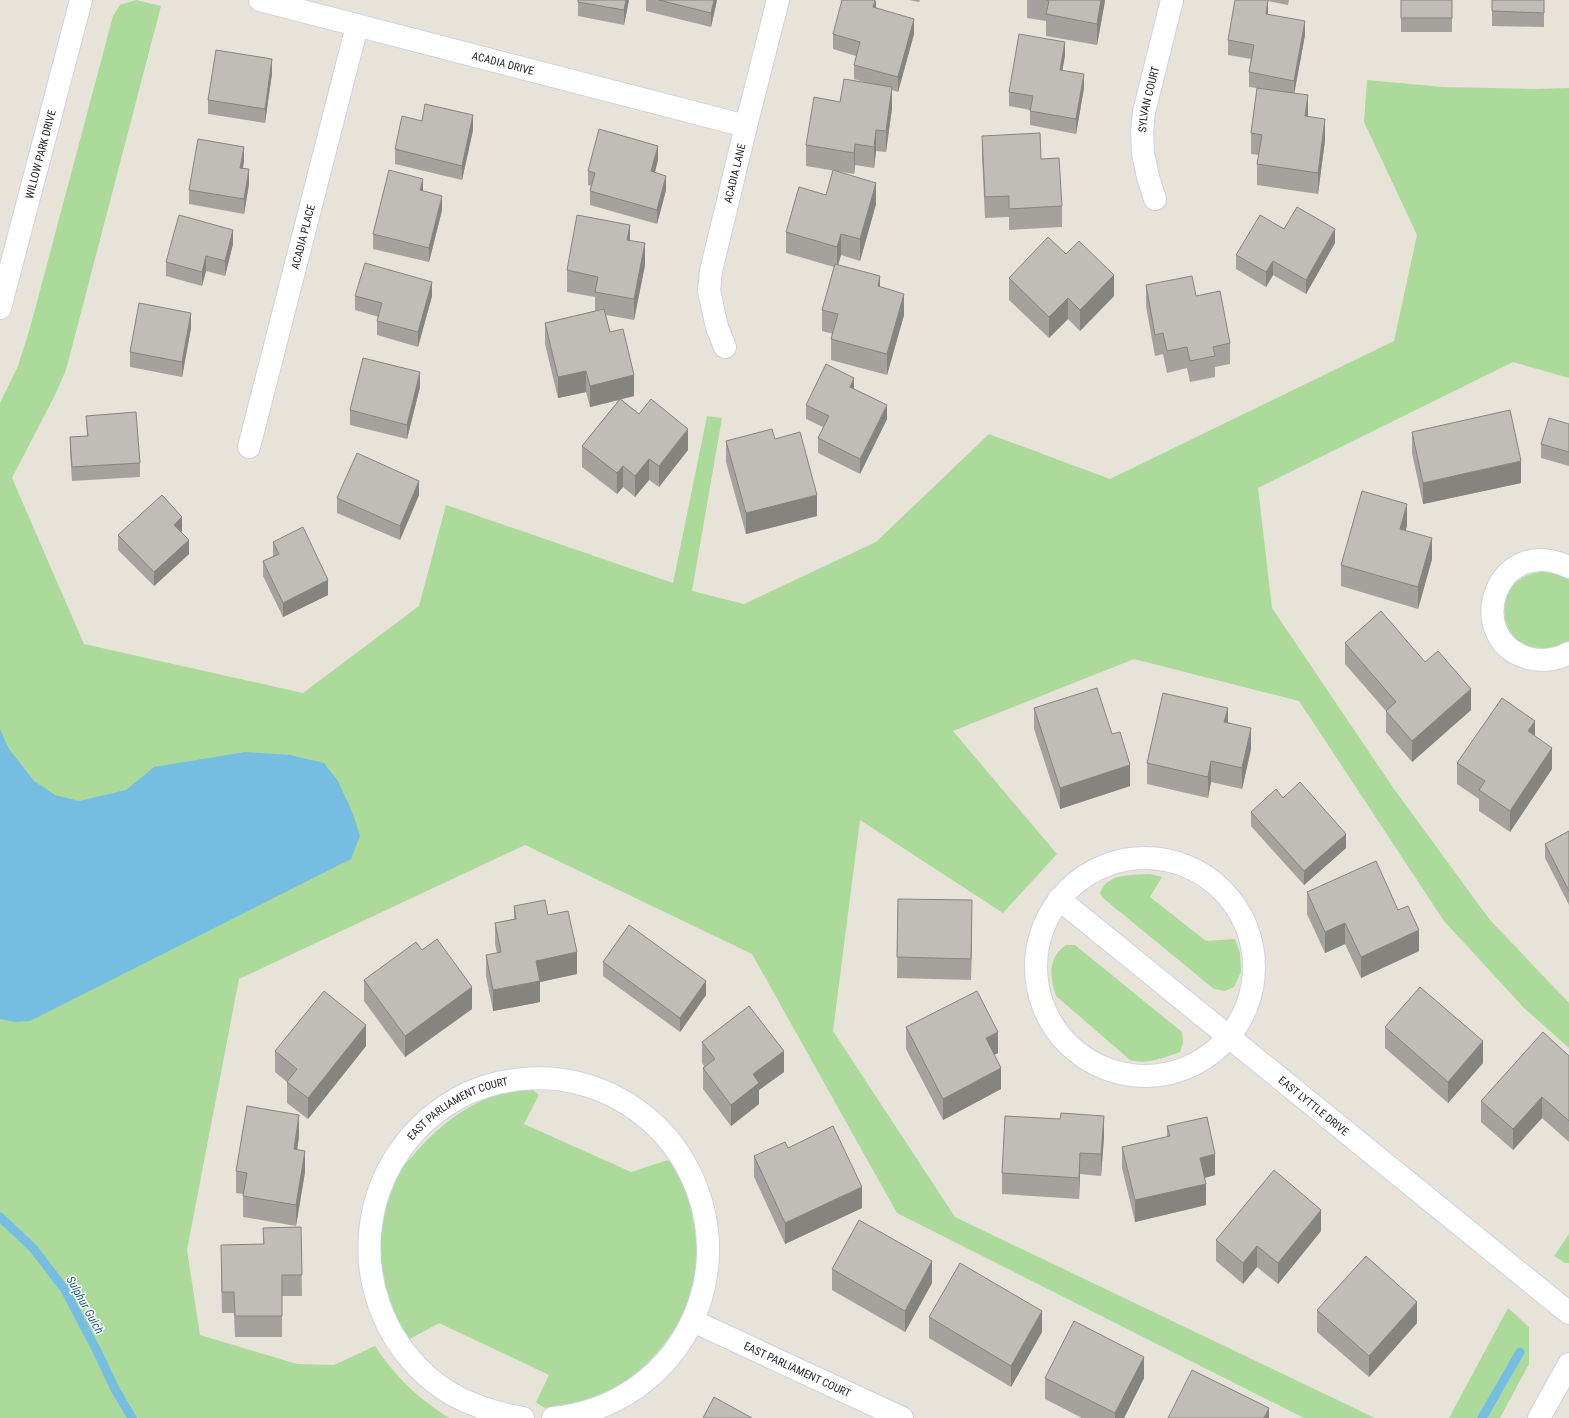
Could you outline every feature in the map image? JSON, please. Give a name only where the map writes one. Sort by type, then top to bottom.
[{"type":"street","name":"WILLOW PARK DRIVE","points":[[0,308],[81,0]]},
{"type":"street","name":"ACADIA DRIVE","points":[[260,0],[746,126]]},
{"type":"street","name":"ACADIA LANE","points":[[725,347],[717,327],[713,311],[709,291],[710,278],[778,0]]},
{"type":"street","name":"SYLVAN COURT","points":[[1154,199],[1143,153],[1142,132],[1144,112],[1172,0]]},
{"type":"street","name":"ACADIA PLACE","points":[[249,447],[357,26]]},
{"type":"street","points":[[1569,567],[1559,562],[1546,559],[1534,560],[1522,564],[1511,570],[1502,580],[1492,603],[1492,616],[1496,629],[1502,640],[1516,653],[1534,660],[1547,661],[1560,658],[1569,653]]},
{"type":"street","points":[[1138,857],[1161,859],[1184,864],[1204,875],[1222,890],[1236,908],[1247,928],[1253,951],[1254,974],[1250,997],[1242,1018],[1229,1037],[1213,1053],[1194,1065],[1172,1074],[1150,1077],[1127,1076],[1106,1070],[1085,1059],[1073,1050],[1067,1045],[1053,1027],[1042,1007],[1037,984],[1035,962],[1038,939],[1047,918],[1059,898],[1075,882],[1094,870],[1116,861],[1138,857]]},
{"type":"street","name":"EAST LYTTLE DRIVE","points":[[1059,898],[1569,1313]]},
{"type":"street","name":"EAST PARLIAMENT COURT","points":[[523,1418],[484,1410],[465,1402],[430,1379],[415,1365],[401,1349],[381,1312],[370,1272],[369,1251],[373,1210],[379,1190],[387,1171],[409,1138],[438,1111],[454,1100],[484,1087],[509,1081],[528,1079],[567,1081],[604,1092],[638,1111],[654,1123],[679,1153],[689,1170],[703,1206],[707,1232],[708,1264],[703,1290],[693,1321],[671,1356],[642,1385],[624,1396],[606,1405],[586,1412],[553,1418]]},
{"type":"street","name":"EAST PARLIAMENT COURT","points":[[693,1321],[902,1418]]},
{"type":"street","points":[[1539,1418],[1569,1364]]},
{"type":"green space","points":[[136,0],[161,6],[66,370],[55,395],[12,478],[84,644],[303,693],[419,606],[446,505],[673,583],[707,416],[722,418],[692,591],[744,604],[876,542],[989,434],[1110,479],[1394,341],[1417,235],[1364,122],[1367,80],[1443,87],[1535,89],[1569,88],[1569,378],[1513,362],[1258,488],[1272,608],[1394,789],[1490,920],[1569,1003],[1569,1048],[1524,1008],[1444,921],[1299,701],[1134,659],[953,731],[1057,854],[1003,913],[860,820],[833,1031],[955,1217],[1375,1418],[1304,1418],[897,1213],[752,954],[525,845],[239,979],[187,1250],[200,1335],[297,1364],[334,1365],[375,1346],[391,1368],[417,1395],[449,1418],[0,1418],[0,403],[18,366],[30,328],[113,16],[120,5]]},
{"type":"green space","points":[[1548,571],[1561,575],[1569,580],[1569,641],[1547,649],[1528,647],[1514,637],[1506,622],[1504,605],[1510,589],[1524,577]]},
{"type":"green space","points":[[1150,874],[1162,877],[1150,897],[1206,941],[1235,939],[1240,953],[1241,972],[1234,987],[1225,991],[1214,989],[1103,898],[1100,893],[1103,886],[1114,878],[1128,875]]},
{"type":"green space","points":[[1066,945],[1075,945],[1182,1032],[1183,1043],[1180,1052],[1143,1062],[1130,1060],[1056,996],[1052,982],[1053,962],[1060,950]]},
{"type":"green space","points":[[532,1089],[539,1095],[524,1124],[631,1172],[668,1160],[674,1167],[686,1190],[697,1249],[697,1264],[694,1284],[688,1303],[679,1321],[656,1354],[626,1382],[609,1393],[551,1410],[536,1402],[549,1375],[439,1323],[410,1339],[396,1318],[384,1281],[380,1240],[384,1213],[393,1182],[405,1164],[440,1128],[453,1117],[483,1100],[498,1094]]},
{"type":"green space","points":[[1569,1234],[1569,1263],[1565,1263],[1554,1256]]},
{"type":"green space","points":[[1508,1308],[1529,1327],[1529,1364],[1500,1418],[1449,1418]]},
{"type":"water","points":[[0,729],[9,749],[34,781],[55,795],[79,801],[126,790],[154,767],[245,752],[290,755],[324,763],[338,781],[353,814],[360,836],[351,859],[30,1021],[15,1022],[0,1019]]},
{"type":"building","points":[[578,0],[626,0],[624,10],[578,2]]},
{"type":"building","points":[[659,0],[714,0],[711,13]]},
{"type":"building","points":[[842,0],[875,0],[873,7],[914,19],[898,77],[854,65],[860,42],[833,34]]},
{"type":"building","points":[[1046,0],[1101,0],[1097,24],[1046,14],[1049,1]]},
{"type":"building","points":[[1235,0],[1268,0],[1266,14],[1305,21],[1294,81],[1249,72],[1254,45],[1228,40]]},
{"type":"building","points":[[1401,0],[1452,0],[1452,18],[1401,18]]},
{"type":"building","points":[[1492,0],[1544,0],[1544,13],[1492,11]]},
{"type":"building","points":[[1019,34],[1065,42],[1060,70],[1084,74],[1076,119],[1030,111],[1033,96],[1009,92]]},
{"type":"building","points":[[216,50],[272,59],[265,109],[208,100]]},
{"type":"building","points":[[844,79],[892,87],[886,131],[876,130],[874,147],[855,144],[854,153],[806,145],[814,97],[840,102]]},
{"type":"building","points":[[1257,88],[1308,95],[1305,116],[1325,119],[1318,173],[1257,164],[1262,135],[1251,133]]},
{"type":"building","points":[[425,104],[473,115],[462,166],[395,149],[402,116],[422,121]]},
{"type":"building","points":[[599,129],[658,146],[651,171],[666,176],[657,210],[590,191],[595,173],[588,171]]},
{"type":"building","points":[[1040,133],[1041,159],[1059,158],[1062,206],[1009,209],[1009,196],[985,197],[982,136]]},
{"type":"building","points":[[198,139],[244,147],[240,168],[249,169],[244,199],[189,190]]},
{"type":"building","points":[[389,170],[423,179],[420,190],[442,196],[429,248],[373,234]]},
{"type":"building","points":[[833,170],[876,183],[860,239],[841,234],[837,247],[786,232],[799,187],[826,195]]},
{"type":"building","points":[[1297,207],[1335,229],[1306,280],[1273,261],[1266,272],[1236,255],[1260,215],[1284,229]]},
{"type":"building","points":[[179,215],[233,230],[225,261],[206,256],[202,272],[166,262]]},
{"type":"building","points":[[577,215],[630,225],[627,240],[645,243],[634,299],[595,292],[598,277],[567,270]]},
{"type":"building","points":[[1048,237],[1066,254],[1079,241],[1114,275],[1080,310],[1068,298],[1049,317],[1009,278]]},
{"type":"building","points":[[365,263],[432,282],[418,332],[377,321],[382,303],[355,296]]},
{"type":"building","points":[[835,264],[880,276],[878,286],[904,294],[887,354],[831,339],[838,314],[822,310]]},
{"type":"building","points":[[1192,276],[1196,296],[1220,291],[1230,343],[1213,347],[1215,356],[1190,361],[1187,347],[1167,351],[1163,333],[1155,335],[1146,285]]},
{"type":"building","points":[[139,303],[191,313],[182,362],[130,352]]},
{"type":"building","points":[[604,309],[610,332],[623,329],[634,375],[590,386],[586,371],[558,377],[545,323]]},
{"type":"building","points":[[363,358],[420,372],[407,425],[350,410]]},
{"type":"building","points":[[826,364],[854,378],[850,387],[887,405],[860,459],[818,438],[829,416],[806,405]]},
{"type":"building","points":[[620,399],[639,414],[651,399],[688,429],[659,466],[649,459],[635,476],[623,466],[617,473],[582,446]]},
{"type":"building","points":[[1510,410],[1521,461],[1423,483],[1412,432]]},
{"type":"building","points":[[136,412],[140,463],[72,467],[70,437],[88,436],[86,416]]},
{"type":"building","points":[[1549,418],[1569,424],[1569,452],[1541,444]]},
{"type":"building","points":[[772,429],[775,439],[800,432],[817,495],[746,513],[726,441]]},
{"type":"building","points":[[357,453],[419,481],[400,526],[337,498]]},
{"type":"building","points":[[1362,491],[1407,504],[1400,529],[1432,538],[1418,587],[1341,565]]},
{"type":"building","points":[[162,495],[182,517],[174,525],[189,540],[154,572],[118,535]]},
{"type":"building","points":[[303,527],[328,580],[283,603],[263,561],[279,554],[273,542]]},
{"type":"building","points":[[1381,611],[1425,662],[1438,651],[1471,689],[1412,741],[1386,711],[1396,702],[1345,643]]},
{"type":"building","points":[[1097,688],[1112,734],[1120,732],[1130,765],[1060,788],[1034,708]]},
{"type":"building","points":[[1163,693],[1228,708],[1224,722],[1251,728],[1242,768],[1211,761],[1208,777],[1147,763]]},
{"type":"building","points":[[1502,698],[1535,721],[1528,731],[1552,748],[1510,811],[1479,790],[1485,781],[1457,763]]},
{"type":"building","points":[[1300,782],[1346,834],[1304,871],[1251,812],[1276,789],[1283,798]]},
{"type":"building","points":[[1569,831],[1569,891],[1545,844]]},
{"type":"building","points":[[1376,861],[1398,910],[1408,906],[1419,930],[1361,957],[1345,923],[1325,932],[1307,892]]},
{"type":"building","points":[[898,899],[972,900],[971,959],[897,957]]},
{"type":"building","points":[[545,900],[548,915],[568,911],[577,952],[536,961],[540,981],[493,990],[486,955],[501,952],[495,923],[516,919],[514,906]]},
{"type":"building","points":[[629,925],[706,981],[680,1018],[603,962]]},
{"type":"building","points":[[437,939],[472,987],[405,1036],[364,980],[416,942],[422,950]]},
{"type":"building","points":[[1420,987],[1483,1041],[1448,1082],[1385,1027]]},
{"type":"building","points":[[324,991],[366,1025],[308,1098],[287,1082],[297,1069],[275,1051]]},
{"type":"building","points":[[977,991],[998,1032],[986,1038],[1001,1068],[943,1099],[906,1027]]},
{"type":"building","points":[[749,1006],[784,1051],[753,1074],[759,1083],[731,1105],[703,1068],[715,1059],[702,1042]]},
{"type":"building","points":[[1543,1032],[1569,1056],[1569,1121],[1542,1097],[1513,1129],[1481,1101]]},
{"type":"building","points":[[247,1106],[299,1115],[294,1149],[305,1151],[296,1205],[243,1196],[247,1173],[236,1171]]},
{"type":"building","points":[[1061,1113],[1104,1116],[1101,1154],[1080,1153],[1079,1178],[1002,1173],[1005,1116],[1060,1119]]},
{"type":"building","points":[[1207,1117],[1215,1154],[1200,1158],[1206,1184],[1135,1200],[1122,1147],[1170,1136],[1167,1126]]},
{"type":"building","points":[[833,1126],[862,1187],[785,1223],[754,1156],[785,1142],[788,1148]]},
{"type":"building","points":[[1274,1170],[1321,1210],[1278,1263],[1257,1246],[1243,1263],[1216,1240]]},
{"type":"building","points":[[859,1220],[932,1261],[905,1311],[832,1269]]},
{"type":"building","points":[[301,1227],[302,1275],[282,1275],[282,1316],[235,1316],[234,1292],[222,1292],[221,1245],[264,1244],[263,1228]]},
{"type":"building","points":[[1366,1256],[1417,1302],[1369,1356],[1317,1310]]},
{"type":"building","points":[[960,1263],[1042,1311],[1011,1366],[929,1317]]},
{"type":"building","points":[[1074,1321],[1144,1357],[1115,1413],[1045,1378]]},
{"type":"building","points":[[1192,1370],[1269,1408],[1264,1418],[1168,1418]]},
{"type":"building","points":[[714,1397],[752,1418],[703,1418]]},
{"type":"waterway","name":"Sulphur Gulch","points":[[0,1217],[33,1248],[65,1290],[115,1389],[132,1418]]},
{"type":"waterway","points":[[1482,1418],[1520,1352]]}]
